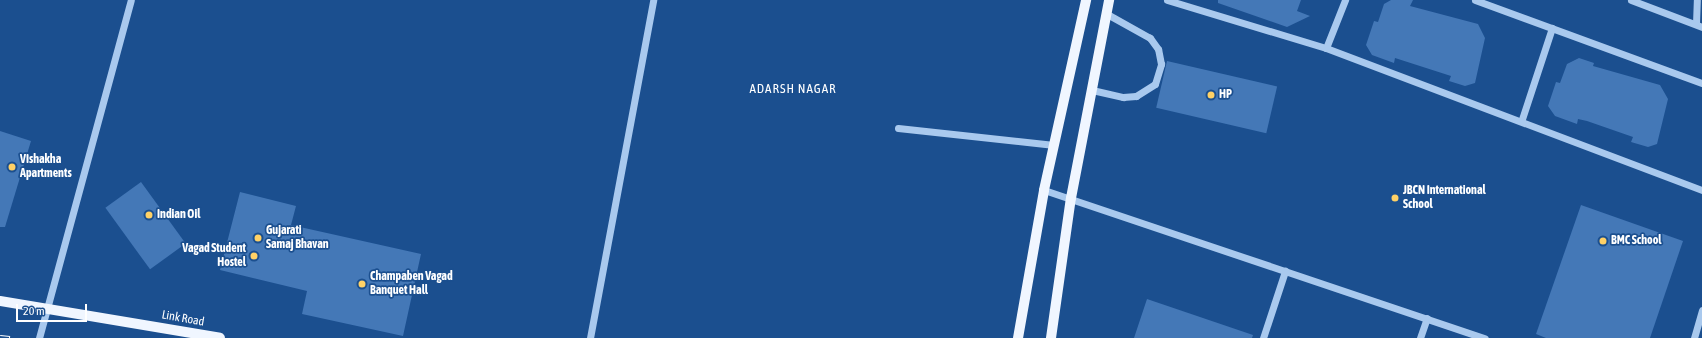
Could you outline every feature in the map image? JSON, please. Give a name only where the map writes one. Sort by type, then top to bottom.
[{"type":"main road","points":[[1018,338],[1044,190],[1086,0]]},
{"type":"main road","points":[[1052,338],[1071,198],[1109,0]]},
{"type":"main road","name":"Link Road","points":[[0,301],[220,338]]},
{"type":"street","points":[[40,338],[131,0]]},
{"type":"street","points":[[590,338],[654,0]]},
{"type":"street","points":[[1167,0],[1326,48],[1522,119],[1702,190]]},
{"type":"street","points":[[1326,48],[1345,0]]},
{"type":"street","points":[[1475,0],[1702,83]]},
{"type":"street","points":[[1631,0],[1699,25],[1697,0]]},
{"type":"street","points":[[1092,90],[1123,97],[1136,96],[1155,84],[1161,64],[1158,49],[1150,38],[1107,14]]},
{"type":"street","points":[[1522,119],[1552,28]]},
{"type":"street","points":[[898,128],[1054,145]]},
{"type":"street","points":[[1044,190],[1485,338]]},
{"type":"street","points":[[1263,338],[1285,271]]},
{"type":"street","points":[[1694,338],[1702,310]]},
{"type":"street","points":[[1420,338],[1427,318]]},
{"type":"building","points":[[1218,0],[1301,0],[1297,11],[1310,16],[1287,27],[1218,3]]},
{"type":"building","points":[[1391,0],[1413,0],[1410,6],[1478,24],[1485,38],[1475,83],[1465,86],[1449,81],[1451,76],[1395,58],[1394,63],[1372,55],[1366,45],[1374,21],[1378,22],[1384,4]]},
{"type":"building","points":[[1579,58],[1594,63],[1593,66],[1660,85],[1668,99],[1657,144],[1648,147],[1631,142],[1633,137],[1587,121],[1578,119],[1577,124],[1555,116],[1548,106],[1556,82],[1560,83],[1567,64]]},
{"type":"building","points":[[1167,61],[1277,86],[1266,133],[1156,108]]},
{"type":"building","name":"VIshakha Apartments","points":[[0,131],[31,141],[5,227],[0,227]]},
{"type":"building","points":[[141,182],[186,243],[150,269],[105,208]]},
{"type":"building","points":[[240,192],[296,206],[291,225],[421,254],[403,336],[302,314],[307,291],[220,270]]},
{"type":"building","points":[[1581,205],[1683,241],[1650,338],[1546,338],[1536,334]]},
{"type":"building","points":[[1147,299],[1253,335],[1252,338],[1134,338]]},
{"type":"railway","points":[[0,337],[10,338]]},
{"type":"place","name":"HP","points":[[1211,95]]},
{"type":"place","name":"VIshakha Apartments","points":[[12,167]]},
{"type":"place","name":"JBCN International School","points":[[1395,198]]},
{"type":"place","name":"Indian Oil","points":[[149,215]]},
{"type":"place","name":"Gujarati Samaj Bhavan","points":[[258,238]]},
{"type":"place","name":"BMC School","points":[[1603,241]]},
{"type":"place","name":"Vagad Student Hostel","points":[[254,256]]},
{"type":"place","name":"Champaben Vagad Banquet Hall","points":[[362,284]]},
{"type":"district","name":"ADARSH NAGAR","points":[[793,89]]}]
